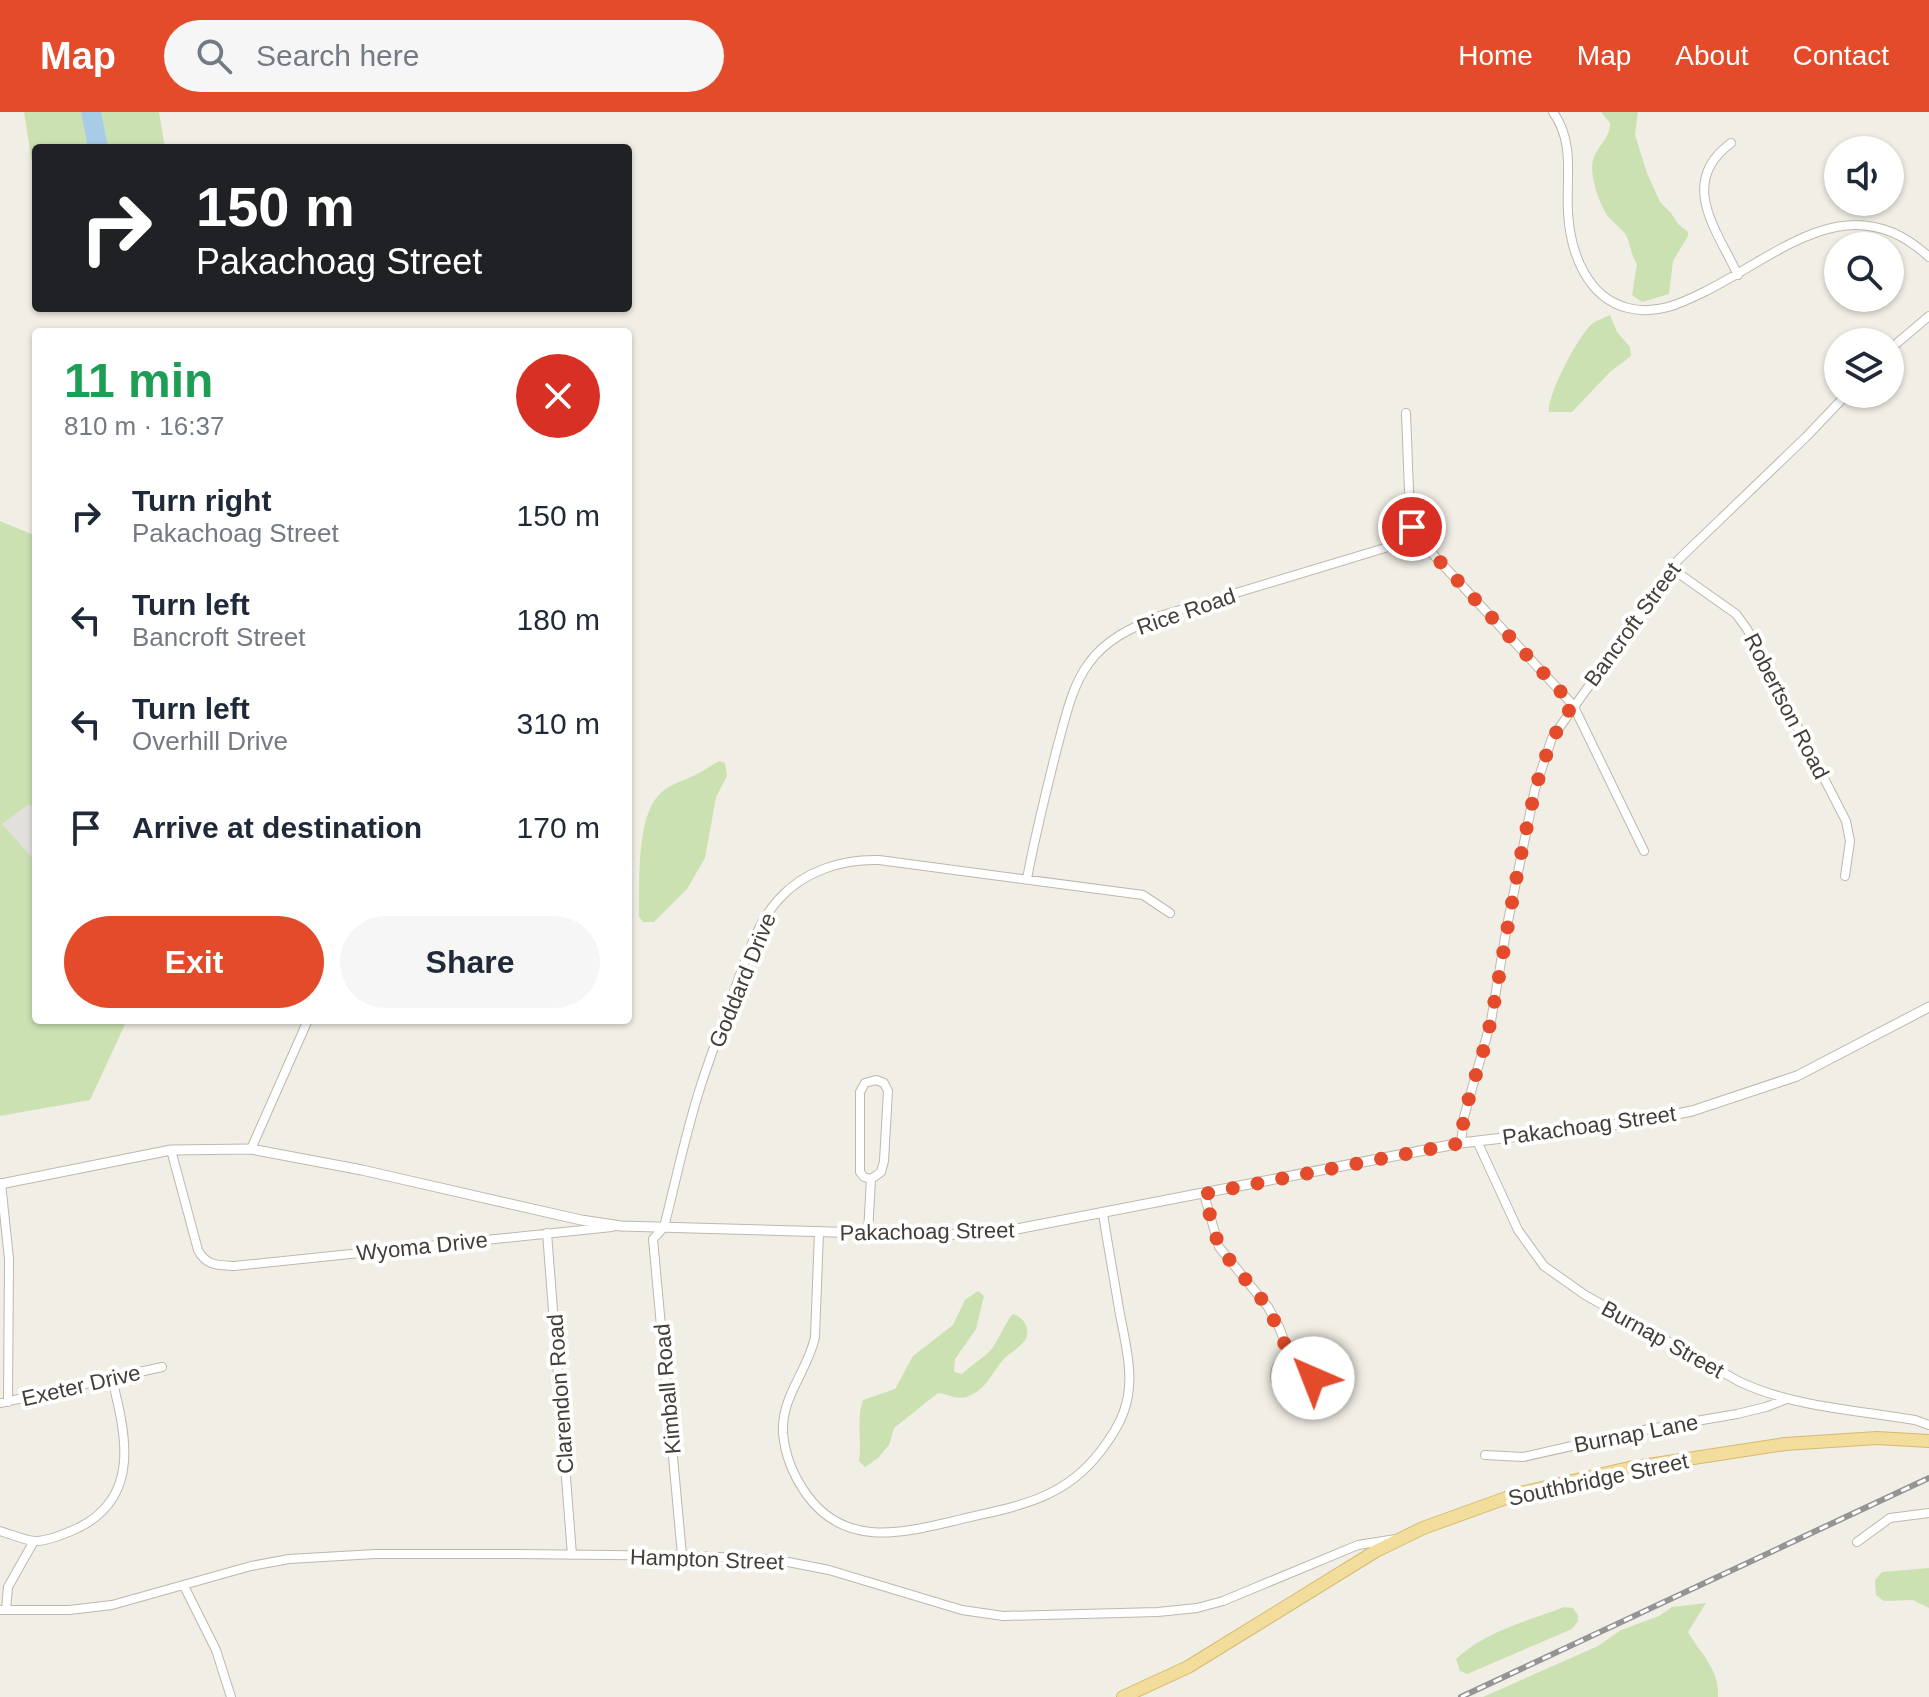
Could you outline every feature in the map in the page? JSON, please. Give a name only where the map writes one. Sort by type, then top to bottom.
[{"type":"main road","name":"Southbridge Street","points":[[1123,1697],[1188,1667],[1376,1551],[1471,1509],[1520,1493],[1629,1468],[1821,1440],[1877,1438],[1929,1441]]},
{"type":"street","points":[[1553,112],[1564,131],[1568,149],[1567,207],[1572,237],[1584,273],[1596,293],[1610,302],[1626,308],[1658,310],[1685,302],[1803,236],[1842,225],[1869,225],[1887,230],[1929,257]]},
{"type":"street","points":[[1731,143],[1711,161],[1703,189],[1706,207],[1738,275]]},
{"type":"street","points":[[1904,337],[1929,316]]},
{"type":"street","name":"Bancroft Street","points":[[1461,1143],[1463,1124],[1491,1021],[1535,789],[1552,738],[1671,568],[1834,408]]},
{"type":"street","points":[[1406,413],[1410,517],[1418,538],[1573,705],[1644,851]]},
{"type":"street","name":"Rice Road","points":[[1027,879],[1036,828],[1069,705],[1088,664],[1103,648],[1135,627],[1160,616],[1418,538]]},
{"type":"street","name":"Robertson Road","points":[[1671,568],[1736,614],[1747,629],[1848,825],[1850,841],[1845,876]]},
{"type":"street","name":"Goddard Drive","points":[[664,1227],[700,1087],[754,941],[770,910],[785,893],[823,869],[844,862],[867,860],[1027,879],[1143,895],[1170,913]]},
{"type":"street","name":"Pakachoag Street","points":[[0,1184],[171,1150],[251,1149],[621,1226],[984,1235],[1019,1231],[1461,1143],[1637,1122],[1711,1106],[1797,1076],[1929,1007]]},
{"type":"street","points":[[251,1149],[306,1024]]},
{"type":"street","points":[[876,1080],[884,1083],[888,1091],[884,1161],[881,1172],[871,1179],[860,1172],[860,1092],[865,1083],[876,1080]]},
{"type":"street","name":"Burnap Street","points":[[1477,1141],[1518,1230],[1530,1249],[1550,1271],[1585,1295],[1740,1382],[1784,1400],[1915,1420],[1929,1425]]},
{"type":"street","name":"Wyoma Drive","points":[[171,1150],[198,1250],[210,1263],[223,1265],[621,1226]]},
{"type":"street","points":[[868,1233],[871,1179]]},
{"type":"street","points":[[0,1184],[9,1259],[4,1402]]},
{"type":"street","points":[[1204,1194],[1219,1247],[1268,1307],[1290,1356]]},
{"type":"street","points":[[819,1232],[815,1337],[812,1351],[784,1412],[783,1437],[788,1458],[811,1501],[832,1518],[858,1530],[907,1532],[1024,1504],[1060,1490],[1089,1466],[1115,1430],[1125,1409],[1129,1376],[1103,1214]]},
{"type":"street","name":"Kimball Road","points":[[664,1227],[653,1239],[682,1555]]},
{"type":"street","name":"Clarendon Road","points":[[547,1233],[572,1555]]},
{"type":"street","points":[[1290,1356],[1304,1358],[1313,1369],[1312,1383],[1299,1394],[1284,1392],[1275,1379],[1277,1364],[1290,1356]]},
{"type":"street","name":"Exeter Drive","points":[[4,1402],[162,1367]]},
{"type":"street","points":[[0,1531],[34,1541],[58,1536],[102,1514],[118,1489],[125,1462],[126,1443],[112,1379]]},
{"type":"street","name":"Burnap Lane","points":[[1485,1455],[1523,1457],[1638,1431],[1737,1414],[1784,1400]]},
{"type":"street","points":[[1857,1542],[1890,1518],[1929,1513]]},
{"type":"street","name":"Hampton Street","points":[[3,1610],[69,1610],[112,1605],[251,1566],[289,1559],[375,1554],[682,1555],[795,1562],[972,1612],[1047,1617],[1197,1608],[1252,1591],[1358,1545],[1380,1539],[1401,1539]]},
{"type":"street","points":[[3,1610],[8,1587],[34,1541]]},
{"type":"street","points":[[184,1586],[216,1650],[231,1697]]},
{"type":"green space","points":[[24,112],[159,112],[164,144],[32,144],[32,162]]},
{"type":"green space","points":[[1601,112],[1638,112],[1635,135],[1647,173],[1660,202],[1688,232],[1673,261],[1669,294],[1642,302],[1632,295],[1637,264],[1628,239],[1605,212],[1595,185],[1592,163],[1610,123]]},
{"type":"green space","points":[[1610,315],[1617,332],[1630,347],[1631,356],[1610,372],[1572,412],[1549,412],[1558,379],[1580,339],[1593,323]]},
{"type":"green space","points":[[0,521],[32,534],[32,1024],[125,1024],[90,1100],[0,1116]]},
{"type":"green space","points":[[719,761],[725,763],[727,776],[716,797],[705,858],[687,889],[654,922],[643,922],[639,917],[641,850],[643,832],[654,801],[667,788]]},
{"type":"green space","points":[[978,1291],[984,1296],[976,1329],[955,1359],[954,1372],[962,1374],[988,1353],[1013,1314],[1025,1324],[1027,1332],[1024,1342],[1003,1360],[975,1393],[961,1398],[938,1393],[894,1428],[889,1445],[865,1467],[859,1461],[863,1400],[895,1389],[913,1356],[953,1325],[965,1300]]},
{"type":"green space","points":[[1929,1568],[1929,1608],[1913,1600],[1884,1601],[1876,1595],[1875,1580],[1882,1572]]},
{"type":"green space","points":[[1706,1603],[1688,1632],[1713,1670],[1718,1697],[1483,1697],[1598,1646],[1621,1630],[1659,1616],[1672,1607]]},
{"type":"green space","points":[[1564,1607],[1573,1608],[1578,1615],[1572,1629],[1467,1674],[1460,1671],[1456,1659],[1480,1641]]},
{"type":"shaded area","points":[[29,804],[32,807],[32,858],[2,824]]},
{"type":"water","points":[[81,112],[101,112],[107,144],[87,144]]},
{"type":"railway","points":[[1461,1697],[1929,1478]]},
{"type":"route","points":[[1313,1378],[1313,1369],[1304,1358],[1290,1356],[1274,1316],[1223,1254],[1212,1229],[1204,1194],[1461,1143],[1463,1124],[1486,1045],[1520,857],[1539,772],[1557,727],[1573,705],[1415,535],[1412,527]]}]
